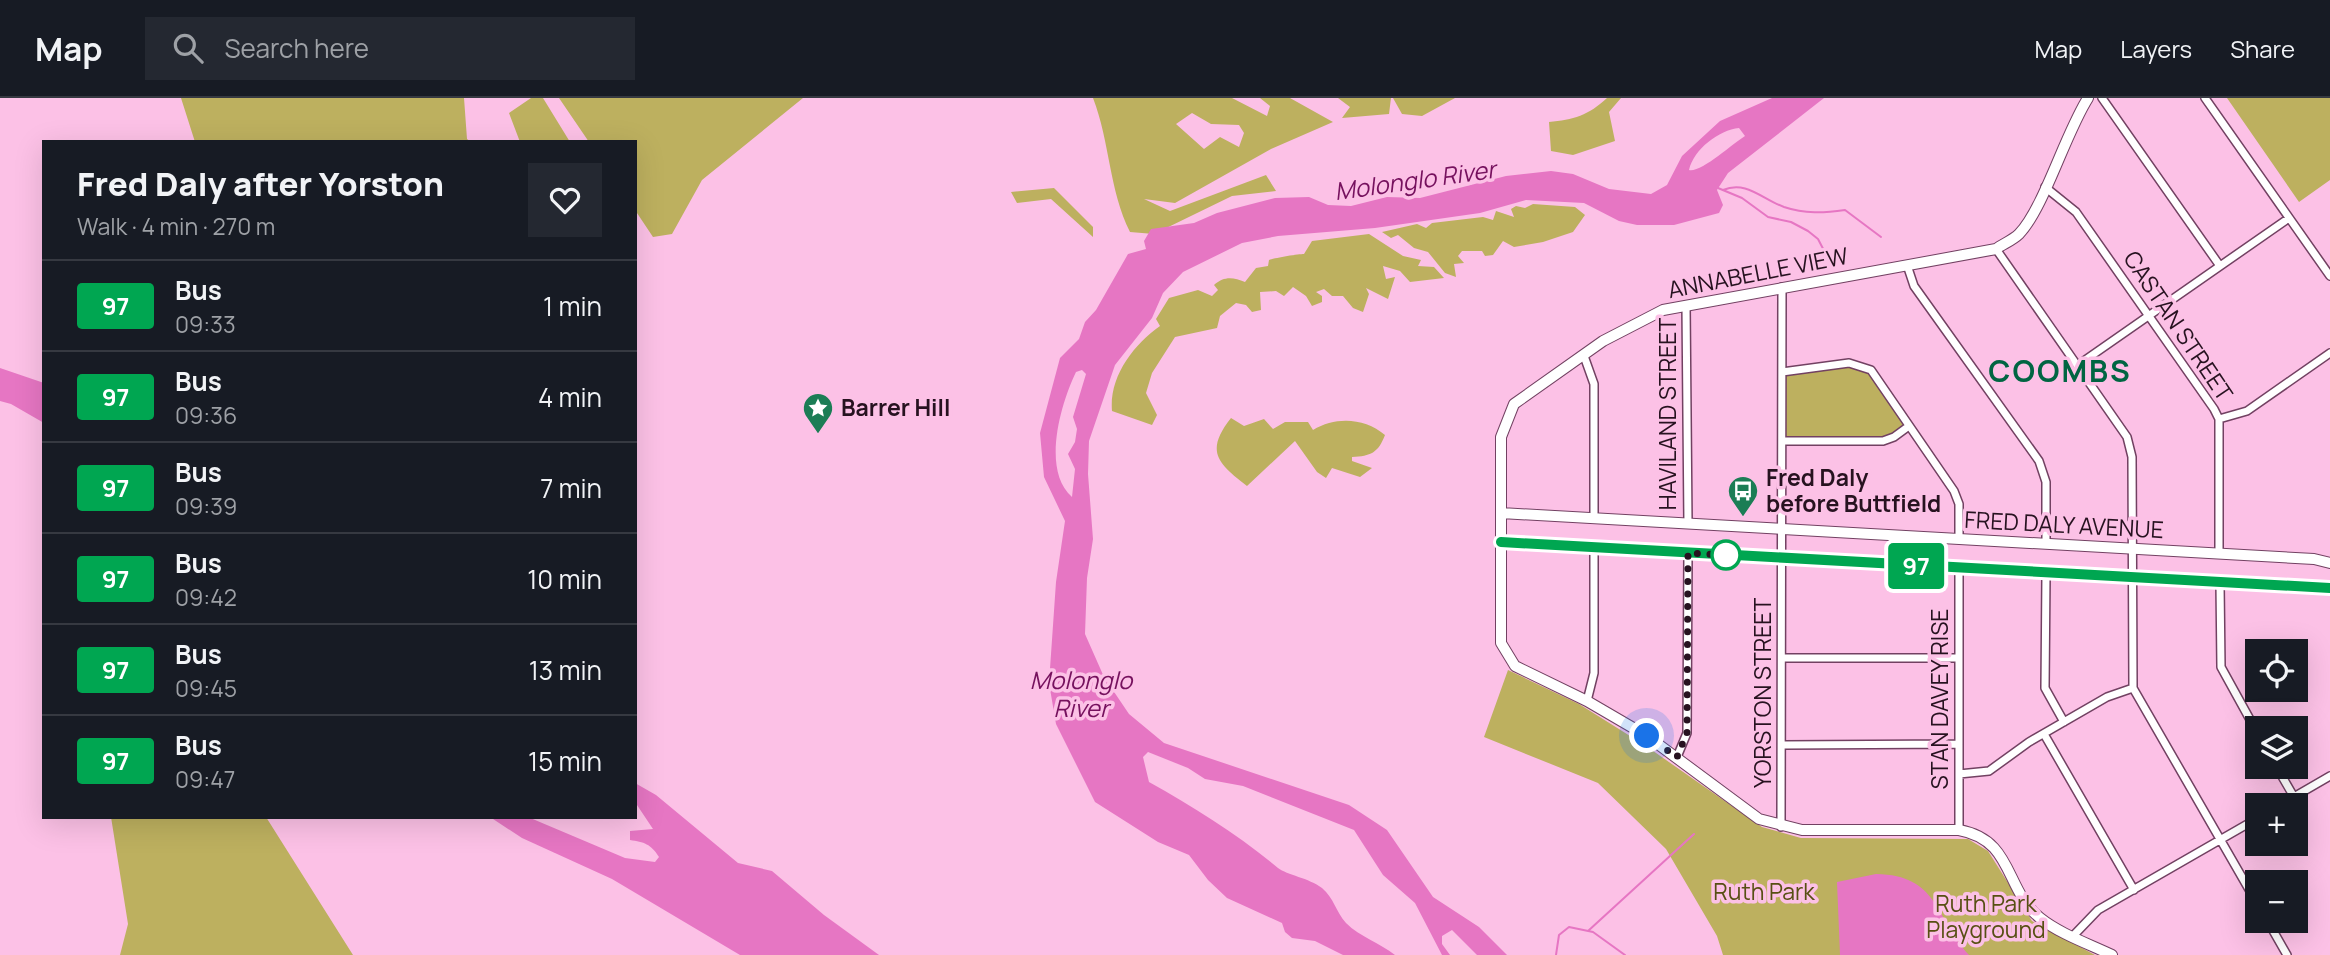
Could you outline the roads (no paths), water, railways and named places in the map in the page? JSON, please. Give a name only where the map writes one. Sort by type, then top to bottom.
[{"type":"street","points":[[2088,98],[2072,123],[2045,187],[2018,234],[1996,249],[2127,437],[2131,448],[2133,688],[2245,883]]},
{"type":"street","points":[[2102,98],[2220,266]]},
{"type":"street","points":[[2205,98],[2330,276]]},
{"type":"street","name":"CASTAN STREET","points":[[2045,187],[2076,212],[2219,419],[2219,554]]},
{"type":"street","points":[[2078,365],[2289,218]]},
{"type":"street","name":"ANNABELLE VIEW","points":[[1587,701],[1525,672],[1506,656],[1501,643],[1502,437],[1507,417],[1514,404],[1631,324],[1686,305],[1996,249]]},
{"type":"street","points":[[1907,265],[1914,286],[2039,461],[2046,482],[2046,544]]},
{"type":"street","name":"YORSTON STREET","points":[[1781,827],[1782,287]]},
{"type":"street","name":"HAVILAND STREET","points":[[1686,305],[1688,524]]},
{"type":"street","points":[[2219,419],[2247,411],[2330,353]]},
{"type":"street","points":[[1584,356],[1594,384],[1594,518]]},
{"type":"street","points":[[1782,372],[1849,363],[1871,370],[1954,491],[1959,504],[1959,539]]},
{"type":"street","points":[[1782,441],[1883,441],[1909,426]]},
{"type":"street","name":"FRED DALY AVENUE","points":[[1501,513],[2314,559],[2330,563]]},
{"type":"street","points":[[1501,542],[2220,584],[2330,588]]},
{"type":"street","points":[[1594,548],[1594,673],[1587,701],[1677,757],[1759,819],[1781,827],[1802,830],[1959,830],[1988,840],[2034,912],[2073,936],[2112,955]]},
{"type":"street","points":[[1677,757],[1687,733],[1688,553]]},
{"type":"street","name":"STAN DAVEY RISE","points":[[1959,569],[1959,830]]},
{"type":"street","points":[[2046,574],[2045,688],[2064,722]]},
{"type":"street","points":[[2220,584],[2221,667],[2248,716]]},
{"type":"street","points":[[1783,658],[1959,658]]},
{"type":"street","points":[[1959,774],[1989,771],[2044,734],[2107,697],[2133,688]]},
{"type":"street","points":[[2044,734],[2134,890]]},
{"type":"street","points":[[1783,745],[1959,744]]},
{"type":"street","points":[[2301,793],[2330,776]]},
{"type":"street","points":[[2073,936],[2093,914],[2245,826]]},
{"type":"street","points":[[2274,933],[2287,955]]},
{"type":"water","name":"Molonglo River","points":[[1772,98],[1824,98],[1728,173],[1717,190],[1723,205],[1719,213],[1674,225],[1637,225],[1619,221],[1584,203],[1526,200],[1480,213],[1375,228],[1278,236],[1242,243],[1183,272],[1163,293],[1152,318],[1115,365],[1089,441],[1088,474],[1093,539],[1087,578],[1085,634],[1104,677],[1129,714],[1164,743],[1349,805],[1387,830],[1433,897],[1479,927],[1507,955],[1477,955],[1452,930],[1442,936],[1442,944],[1450,955],[1442,955],[1415,903],[1383,875],[1354,830],[1243,786],[1205,779],[1188,768],[1148,752],[1143,757],[1149,782],[1216,822],[1282,870],[1322,888],[1346,923],[1395,955],[1343,955],[1315,941],[1292,938],[1285,932],[1282,923],[1227,898],[1208,880],[1189,855],[1158,842],[1095,802],[1056,724],[1049,683],[1056,582],[1065,521],[1044,477],[1040,433],[1060,358],[1079,339],[1085,322],[1096,310],[1128,254],[1146,249],[1144,241],[1151,229],[1194,223],[1217,213],[1275,198],[1309,197],[1328,205],[1351,206],[1387,197],[1420,198],[1506,176],[1551,171],[1573,174],[1609,189],[1651,194],[1667,185],[1682,156],[1720,121]],"holes":[[[1739,128],[1745,136],[1709,163],[1689,170],[1696,155],[1708,142],[1723,132]],[[1082,370],[1086,374],[1073,417],[1077,429],[1075,442],[1068,454],[1075,469],[1072,497],[1057,470],[1057,436],[1070,385],[1076,372]]]},
{"type":"water","points":[[0,368],[42,382],[42,422],[11,404],[0,401]]},
{"type":"water","points":[[637,784],[656,795],[738,863],[772,871],[824,915],[879,955],[740,955],[612,879],[522,838],[493,819],[533,819],[625,858],[655,862],[659,857],[650,846],[630,840],[630,831],[653,829],[637,805]]},
{"type":"water","points":[[1876,874],[1897,876],[1924,890],[1969,955],[1840,955],[1837,882]]},
{"type":"waterway","points":[[1723,190],[1739,187],[1747,189],[1776,204],[1799,211],[1845,210],[1881,237]]},
{"type":"waterway","points":[[1718,188],[1742,198],[1768,217],[1791,222],[1808,231],[1818,239],[1831,264]]},
{"type":"waterway","points":[[1588,931],[1694,834]]},
{"type":"waterway","points":[[1556,955],[1559,935],[1569,927],[1593,932],[1625,955]]},
{"type":"place","name":"Barrer Hill","points":[[818,435]]},
{"type":"place","name":"Fred Daly before Buttfield","points":[[1743,518]]},
{"type":"district","name":"COOMBS","points":[[2060,372]]},
{"type":"park label","name":"Ruth Park","points":[[1764,892]]},
{"type":"park label","name":"Ruth Park Playground","points":[[1986,917]]}]
